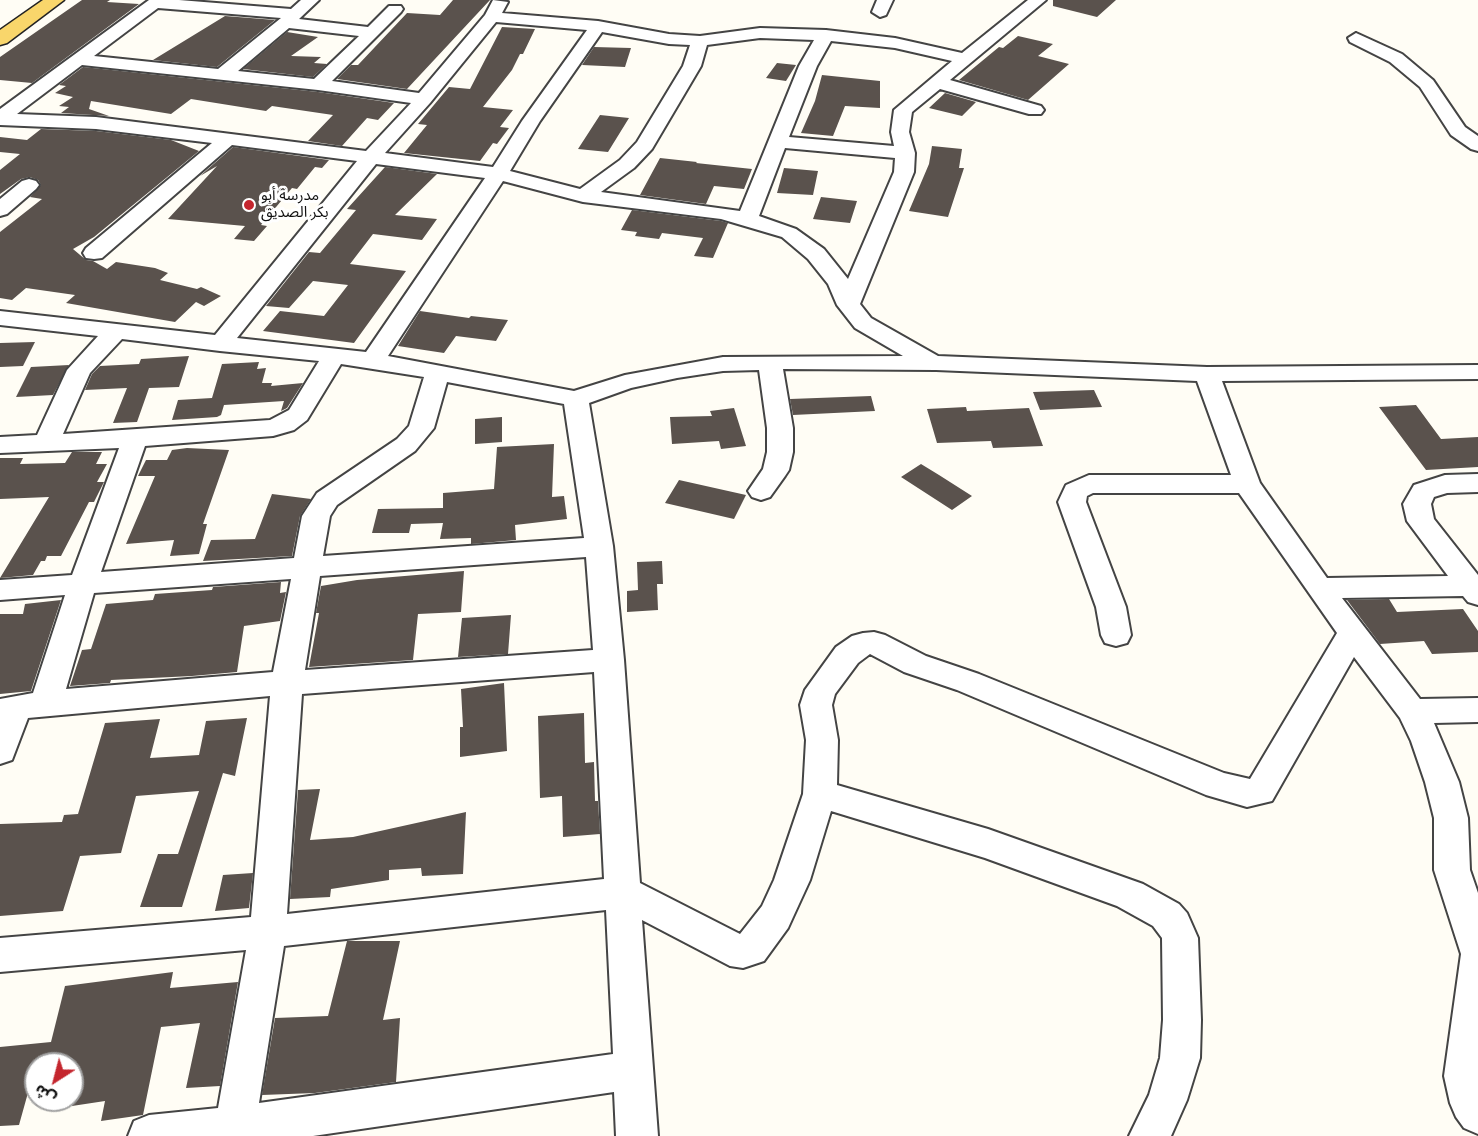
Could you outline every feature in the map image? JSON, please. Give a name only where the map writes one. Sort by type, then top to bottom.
[{"type":"main road","points":[[0,22],[31,0]]},
{"type":"main road","points":[[0,39],[55,0]]},
{"type":"street","points":[[223,74],[311,0]]},
{"type":"street","points":[[848,305],[904,172],[904,153],[900,132],[903,110],[1038,0]]},
{"type":"street","points":[[0,119],[157,2],[290,18],[372,32]]},
{"type":"street","points":[[220,344],[370,159],[424,99],[497,8],[669,39],[699,41],[760,33],[826,35],[895,43],[965,59]]},
{"type":"street","points":[[318,85],[395,9]]},
{"type":"street","points":[[373,360],[531,121],[598,26]]},
{"type":"street","points":[[747,219],[808,66],[826,35]]},
{"type":"street","points":[[1356,38],[1396,58],[1427,84],[1458,131],[1478,145]]},
{"type":"street","points":[[583,196],[627,164],[645,145],[692,66],[699,41]]},
{"type":"street","points":[[80,60],[223,74],[424,99]]},
{"type":"street","points":[[937,82],[1035,110]]},
{"type":"street","points":[[0,119],[96,123],[498,174],[583,196],[721,213],[747,219],[789,233],[816,254],[839,283],[848,305],[863,322],[879,334],[936,363]]},
{"type":"street","points":[[94,253],[228,139]]},
{"type":"street","points":[[778,142],[904,153]]},
{"type":"street","points":[[0,210],[30,185]]},
{"type":"street","points":[[0,337],[9,319],[373,360],[576,399],[625,382],[668,372],[723,364],[770,362],[936,363],[1207,374],[1478,372]]},
{"type":"street","points":[[46,443],[79,370],[115,332]]},
{"type":"street","points":[[0,445],[273,428],[285,424],[298,414],[334,356]]},
{"type":"street","points":[[761,490],[776,470],[780,452],[780,428],[770,362]]},
{"type":"street","points":[[235,1127],[268,932],[288,683],[316,516],[327,499],[406,445],[414,437],[421,428],[438,372]]},
{"type":"street","points":[[1207,374],[1247,484],[1319,588],[1412,711],[1427,741],[1443,782],[1451,818],[1452,870],[1478,951]]},
{"type":"street","points":[[576,399],[599,546],[609,660],[637,1136]]},
{"type":"street","points":[[0,751],[83,584],[135,438]]},
{"type":"street","points":[[1476,589],[1421,521],[1417,504],[1424,491],[1445,484],[1478,483]]},
{"type":"street","points":[[1116,634],[1111,607],[1072,502],[1075,491],[1089,484],[1247,484]]},
{"type":"street","points":[[0,590],[599,546]]},
{"type":"street","points":[[1319,588],[1476,589]]},
{"type":"street","points":[[0,955],[268,932],[624,892],[730,948],[743,951],[751,949],[775,917],[792,880],[820,794],[822,740],[816,705],[821,690],[847,655],[863,644],[874,643],[915,664],[968,682],[1218,785],[1247,793],[1260,791],[1272,773],[1353,632]]},
{"type":"street","points":[[21,708],[288,683],[609,660]]},
{"type":"street","points":[[1412,711],[1478,710]]},
{"type":"street","points":[[820,794],[988,844],[1130,895],[1166,915],[1174,924],[1179,938],[1182,1020],[1180,1058],[1167,1100],[1150,1136]]},
{"type":"street","points":[[1478,957],[1464,1076],[1470,1103],[1478,1114]]},
{"type":"street","points":[[149,1136],[235,1127],[634,1070]]},
{"type":"building","points":[[82,0],[110,0],[107,2],[139,4],[32,83],[0,80],[0,57]]},
{"type":"building","points":[[453,0],[490,0],[407,89],[337,79],[351,65],[358,65],[407,13],[440,15]]},
{"type":"building","points":[[1053,0],[1116,0],[1097,17],[1053,6]]},
{"type":"building","points":[[225,16],[275,20],[217,67],[153,60]]},
{"type":"building","points":[[502,27],[535,29],[523,54],[520,54],[512,70],[483,107],[513,110],[500,127],[509,128],[497,144],[493,143],[480,161],[404,153],[427,125],[418,124],[449,87],[470,89]]},
{"type":"building","points":[[287,32],[318,37],[291,56],[321,57],[314,63],[327,64],[313,77],[243,69]]},
{"type":"building","points":[[1018,36],[1053,44],[1038,56],[1069,64],[1028,100],[959,80],[999,47],[1003,48]]},
{"type":"building","points":[[594,47],[631,48],[625,67],[582,65]]},
{"type":"building","points":[[777,63],[796,65],[786,81],[766,78]]},
{"type":"building","points":[[83,67],[318,92],[394,103],[378,120],[367,118],[342,146],[308,141],[333,115],[272,106],[266,111],[191,99],[171,114],[91,101],[89,109],[109,116],[61,113],[69,107],[59,106],[73,97],[55,93],[66,86],[59,85]]},
{"type":"building","points":[[822,75],[880,81],[880,108],[845,106],[833,136],[801,133],[815,101]]},
{"type":"building","points":[[945,93],[976,102],[962,116],[929,108]]},
{"type":"building","points":[[600,115],[629,118],[608,152],[578,149]]},
{"type":"building","points":[[41,129],[96,131],[171,140],[199,151],[94,237],[73,249],[86,260],[93,261],[107,269],[116,262],[155,268],[168,273],[160,280],[197,289],[201,287],[221,296],[204,306],[196,302],[175,322],[66,303],[75,295],[26,288],[12,300],[0,298],[0,232],[42,199],[30,197],[41,185],[38,180],[30,177],[21,179],[0,194],[0,170],[20,154],[0,152],[0,137],[27,140]]},
{"type":"building","points":[[932,146],[962,149],[959,168],[964,168],[948,217],[909,211],[929,164]]},
{"type":"building","points":[[233,147],[329,160],[322,168],[315,167],[297,189],[292,188],[261,225],[267,226],[254,241],[234,239],[245,226],[168,219],[217,166],[200,176]]},
{"type":"building","points":[[660,158],[752,169],[744,189],[714,186],[706,204],[640,195]]},
{"type":"building","points":[[385,167],[437,174],[395,215],[437,219],[422,240],[373,234],[350,264],[406,271],[354,343],[263,331],[280,311],[324,316],[348,285],[313,281],[289,308],[266,306],[309,252],[320,253],[356,210],[347,209]]},
{"type":"building","points":[[784,168],[818,171],[813,195],[777,193]]},
{"type":"building","points":[[821,197],[857,201],[850,223],[813,219]]},
{"type":"building","points":[[632,210],[728,223],[713,258],[694,256],[703,238],[662,233],[659,239],[635,236],[637,232],[621,230]]},
{"type":"building","points":[[420,311],[469,318],[471,316],[508,320],[496,341],[456,336],[444,353],[398,346]]},
{"type":"building","points":[[35,342],[23,366],[0,367],[0,343]]},
{"type":"building","points":[[189,356],[179,387],[149,388],[137,422],[113,423],[127,388],[85,390],[92,374],[100,366],[139,364],[141,359]]},
{"type":"building","points":[[259,362],[257,369],[266,368],[262,383],[272,383],[271,386],[303,383],[287,408],[281,411],[284,401],[224,405],[221,415],[217,417],[172,420],[178,400],[212,398],[222,364]]},
{"type":"building","points":[[69,365],[53,395],[16,397],[31,367]]},
{"type":"building","points":[[1094,390],[1102,407],[1040,410],[1033,392]]},
{"type":"building","points":[[871,396],[875,411],[793,415],[790,399]]},
{"type":"building","points":[[1416,405],[1441,439],[1478,437],[1478,467],[1426,470],[1379,407]]},
{"type":"building","points":[[966,407],[967,411],[1029,408],[1043,446],[993,448],[991,441],[937,443],[927,409]]},
{"type":"building","points":[[734,408],[746,446],[721,449],[719,441],[672,444],[670,417],[712,416],[710,411]]},
{"type":"building","points":[[502,417],[502,442],[475,444],[475,419]]},
{"type":"building","points":[[554,444],[552,497],[564,496],[567,519],[515,525],[516,540],[471,544],[471,538],[440,539],[443,523],[411,524],[409,533],[372,533],[378,509],[443,508],[443,493],[494,489],[497,447]]},
{"type":"building","points":[[187,448],[229,450],[203,524],[207,524],[199,554],[170,556],[174,540],[126,544],[155,476],[138,476],[146,460],[167,460],[172,450]]},
{"type":"building","points":[[72,452],[102,452],[96,464],[107,464],[97,482],[104,482],[94,502],[89,502],[61,556],[47,556],[45,561],[41,561],[33,575],[0,578],[49,497],[0,499],[0,458],[23,458],[20,464],[65,463]]},
{"type":"building","points":[[921,464],[972,496],[952,510],[901,477]]},
{"type":"building","points":[[679,480],[746,495],[734,519],[665,503]]},
{"type":"building","points":[[272,494],[311,499],[300,516],[292,556],[203,561],[211,540],[255,539]]},
{"type":"building","points":[[662,561],[663,584],[657,584],[658,610],[627,612],[627,591],[638,590],[637,562]]},
{"type":"building","points":[[464,571],[461,612],[418,614],[413,660],[309,667],[319,613],[316,613],[321,586],[357,580]]},
{"type":"building","points":[[281,582],[280,593],[286,592],[280,621],[244,626],[237,672],[111,680],[110,683],[70,686],[82,650],[91,649],[106,604],[153,600],[155,594]]},
{"type":"building","points":[[1389,599],[1397,612],[1463,609],[1478,631],[1478,652],[1432,654],[1424,641],[1380,644],[1347,600]]},
{"type":"building","points":[[61,600],[31,691],[0,694],[0,614],[23,614],[25,604]]},
{"type":"building","points":[[511,615],[508,654],[458,657],[462,618]]},
{"type":"building","points":[[504,683],[507,751],[460,757],[460,727],[463,727],[461,689]]},
{"type":"building","points":[[584,713],[585,763],[594,762],[595,801],[598,801],[600,834],[563,837],[562,796],[540,798],[538,716]]},
{"type":"building","points":[[247,718],[235,776],[223,773],[182,907],[140,907],[158,854],[178,854],[199,791],[136,796],[121,853],[80,856],[63,911],[0,916],[0,824],[62,822],[64,815],[78,814],[105,723],[160,719],[150,758],[199,755],[206,721]]},
{"type":"building","points":[[320,789],[310,840],[353,837],[466,812],[463,874],[422,876],[421,868],[389,870],[389,880],[331,889],[330,897],[290,899],[298,790]]},
{"type":"building","points":[[253,873],[249,908],[215,911],[223,875]]},
{"type":"building","points":[[347,941],[400,941],[383,1020],[400,1018],[396,1082],[315,1093],[262,1095],[275,1018],[328,1016]]},
{"type":"building","points":[[173,972],[170,988],[238,982],[220,1086],[186,1088],[200,1023],[161,1027],[143,1115],[101,1121],[105,1101],[84,1104],[84,1052],[24,1052],[24,1107],[19,1125],[0,1126],[0,1047],[51,1042],[65,986]]},
{"type":"place","name":"مدرسة أبو بكر الصديق","points":[[249,205]]}]
